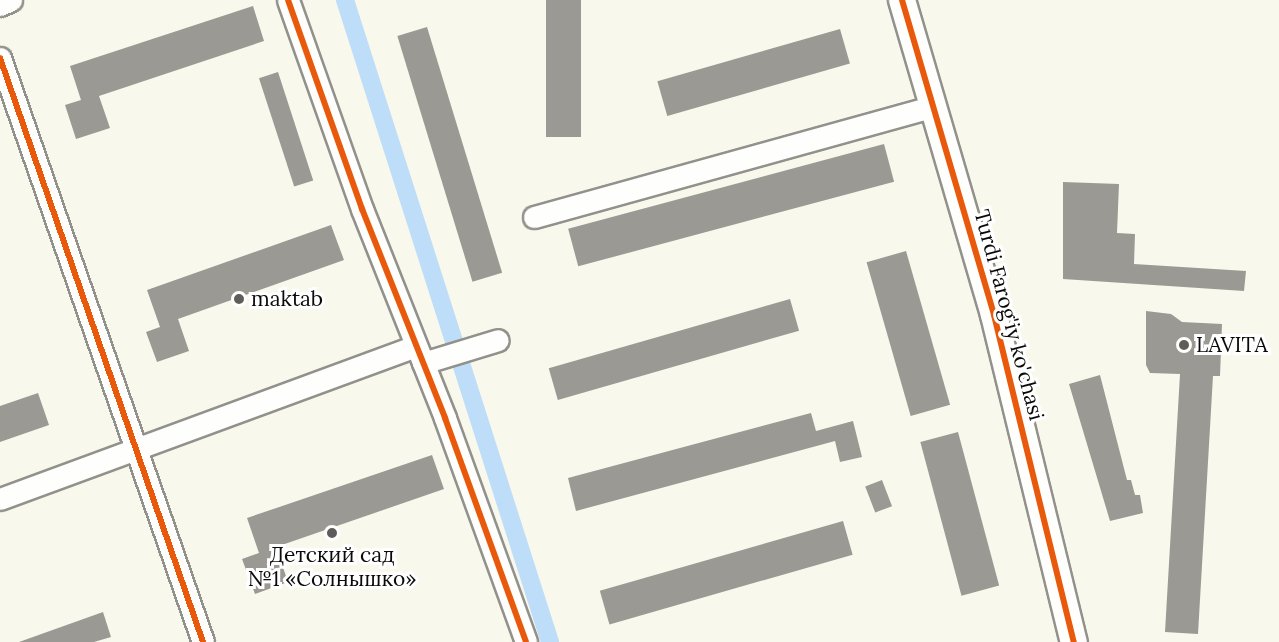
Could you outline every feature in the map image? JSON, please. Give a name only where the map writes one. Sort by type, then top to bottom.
[{"type":"street","points":[[0,5],[11,0]]},
{"type":"street","points":[[288,0],[362,209],[419,354],[526,642]]},
{"type":"street","name":"Turdi Farog'iy ko'chasi","points":[[902,0],[994,315],[1074,642]]},
{"type":"street","points":[[0,58],[203,642]]},
{"type":"street","points":[[534,217],[933,106]]},
{"type":"street","points":[[0,499],[135,450],[419,354],[497,341]]},
{"type":"building","points":[[546,0],[581,0],[581,137],[546,137]]},
{"type":"building","points":[[253,6],[264,41],[99,96],[110,128],[76,139],[65,105],[81,100],[70,66]]},
{"type":"building","points":[[427,27],[502,273],[472,282],[397,36]]},
{"type":"building","points":[[840,29],[850,64],[667,116],[657,81]]},
{"type":"building","points":[[278,72],[313,180],[294,187],[259,78]]},
{"type":"building","points":[[884,144],[894,182],[578,266],[568,229]]},
{"type":"building","points":[[1063,182],[1119,184],[1117,233],[1135,234],[1134,264],[1246,271],[1244,291],[1063,279]]},
{"type":"building","points":[[331,225],[344,260],[178,319],[189,351],[157,362],[146,332],[160,327],[147,290]]},
{"type":"building","points":[[906,251],[950,405],[911,416],[867,262]]},
{"type":"building","points":[[790,299],[799,331],[558,400],[549,368]]},
{"type":"building","points":[[1146,311],[1171,314],[1182,322],[1222,324],[1220,376],[1213,376],[1198,634],[1165,632],[1180,374],[1150,373],[1146,365]]},
{"type":"building","points":[[1100,375],[1127,480],[1131,480],[1135,495],[1140,495],[1143,513],[1110,521],[1069,384]]},
{"type":"building","points":[[38,393],[49,425],[0,442],[0,406]]},
{"type":"building","points":[[811,413],[816,431],[853,421],[862,457],[840,462],[835,441],[576,511],[568,478]]},
{"type":"building","points":[[958,432],[999,586],[961,596],[920,442]]},
{"type":"building","points":[[432,455],[444,489],[276,547],[288,582],[255,594],[242,559],[259,553],[247,518]]},
{"type":"building","points":[[882,480],[892,506],[875,513],[865,486]]},
{"type":"building","points":[[843,521],[853,555],[609,624],[600,591]]},
{"type":"building","points":[[103,612],[111,637],[94,642],[19,642]]},
{"type":"waterway","points":[[345,0],[550,642]]},
{"type":"cycle path","points":[[288,0],[362,209],[445,418],[526,642]]},
{"type":"cycle path","points":[[902,0],[994,315],[1074,642]]},
{"type":"cycle path","points":[[0,58],[203,642]]},
{"type":"place","name":"maktab","points":[[239,299]]},
{"type":"place","name":"LAVITA","points":[[1184,345]]},
{"type":"place","name":"Детский сад №1 «Солнышко»","points":[[332,533]]}]
